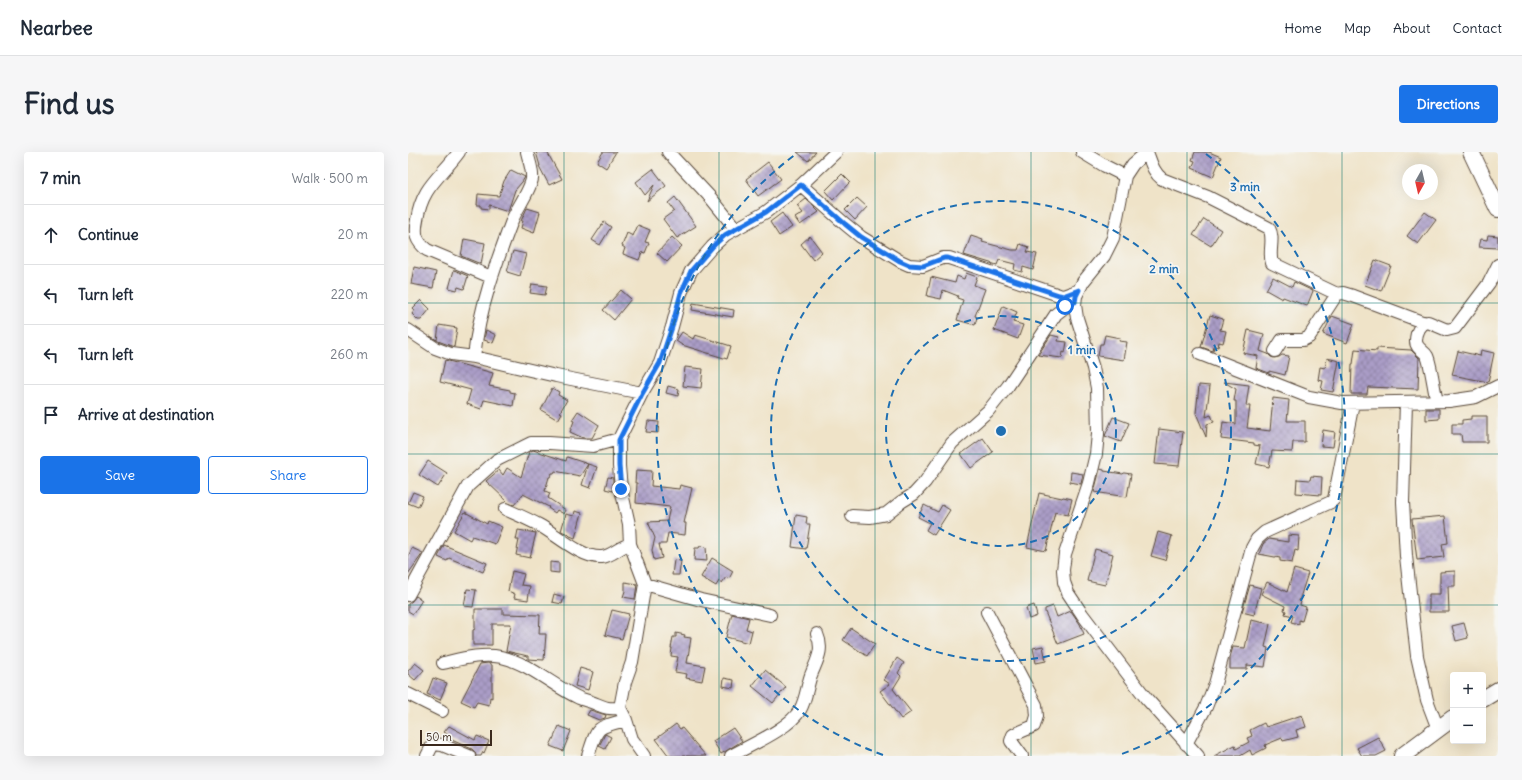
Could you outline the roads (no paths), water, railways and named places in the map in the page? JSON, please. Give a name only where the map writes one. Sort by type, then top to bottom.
[{"type":"street","points":[[459,152],[433,181],[425,193],[419,208],[415,228],[417,238],[420,244],[427,250],[491,277]]},
{"type":"street","points":[[474,357],[476,335],[491,277],[514,216],[532,181],[532,173],[527,152]]},
{"type":"street","points":[[644,756],[632,739],[626,720],[620,708],[625,682],[635,649],[645,584],[630,544],[629,524],[621,489],[619,440],[642,394],[660,363],[681,293],[691,271],[712,247],[725,235],[766,212],[801,185],[836,152]]},
{"type":"street","points":[[1082,152],[1125,176]]},
{"type":"street","points":[[1198,756],[1146,698],[1082,614],[1068,593],[1064,582],[1063,570],[1065,554],[1089,483],[1096,454],[1098,434],[1097,388],[1093,368],[1077,318],[1075,302],[1079,290],[1104,256],[1113,238],[1125,176],[1133,164],[1147,152],[1153,168],[1162,179],[1208,197],[1269,228],[1272,236],[1270,258],[1272,263],[1337,294],[1343,293],[1353,296],[1447,330],[1455,328],[1489,283],[1498,264]]},
{"type":"street","points":[[1470,152],[1498,209]]},
{"type":"street","points":[[673,154],[736,229]]},
{"type":"street","points":[[801,185],[861,237],[909,265],[923,266],[946,258],[1063,296],[1079,290]]},
{"type":"street","points":[[1275,351],[1282,340],[1303,340],[1309,337],[1337,294]]},
{"type":"street","points":[[852,516],[870,517],[886,514],[914,494],[952,443],[988,411],[1008,386],[1056,314],[1065,306],[1075,302]]},
{"type":"street","points":[[1425,322],[1420,328],[1416,343],[1417,347],[1427,356],[1437,401]]},
{"type":"street","points":[[408,330],[435,348],[451,354],[474,357],[642,394]]},
{"type":"street","points":[[1200,354],[1309,397],[1342,403],[1437,401],[1476,397],[1498,386]]},
{"type":"street","points":[[1406,402],[1403,502],[1406,556],[1417,656],[1427,700],[1438,728]]},
{"type":"street","points":[[1186,744],[1206,707],[1215,684],[1252,548],[1257,539],[1264,532],[1331,502],[1334,499],[1353,403]]},
{"type":"street","points":[[408,595],[468,486],[497,460],[531,443],[549,442],[593,446],[619,440]]},
{"type":"street","points":[[505,510],[539,524],[577,549],[591,556],[600,557],[609,555],[622,546],[630,544]]},
{"type":"street","points":[[645,584],[701,600],[770,615]]},
{"type":"street","points":[[987,612],[1036,705],[1037,716],[1034,726],[1014,735],[1011,741],[1022,756]]},
{"type":"street","points":[[731,756],[788,724],[801,709],[808,683],[820,651],[821,642],[817,634]]},
{"type":"street","points":[[443,663],[469,657],[484,656],[506,658],[522,664],[580,699],[593,702],[605,708],[620,708]]},
{"type":"street","points":[[1486,697],[1498,690]]},
{"type":"street","points":[[408,694],[442,711]]},
{"type":"street","points":[[588,756],[597,731],[603,726],[626,720]]},
{"type":"street","points":[[1402,756],[1450,720]]},
{"type":"street","points":[[427,756],[434,744],[442,745],[469,756]]}]
